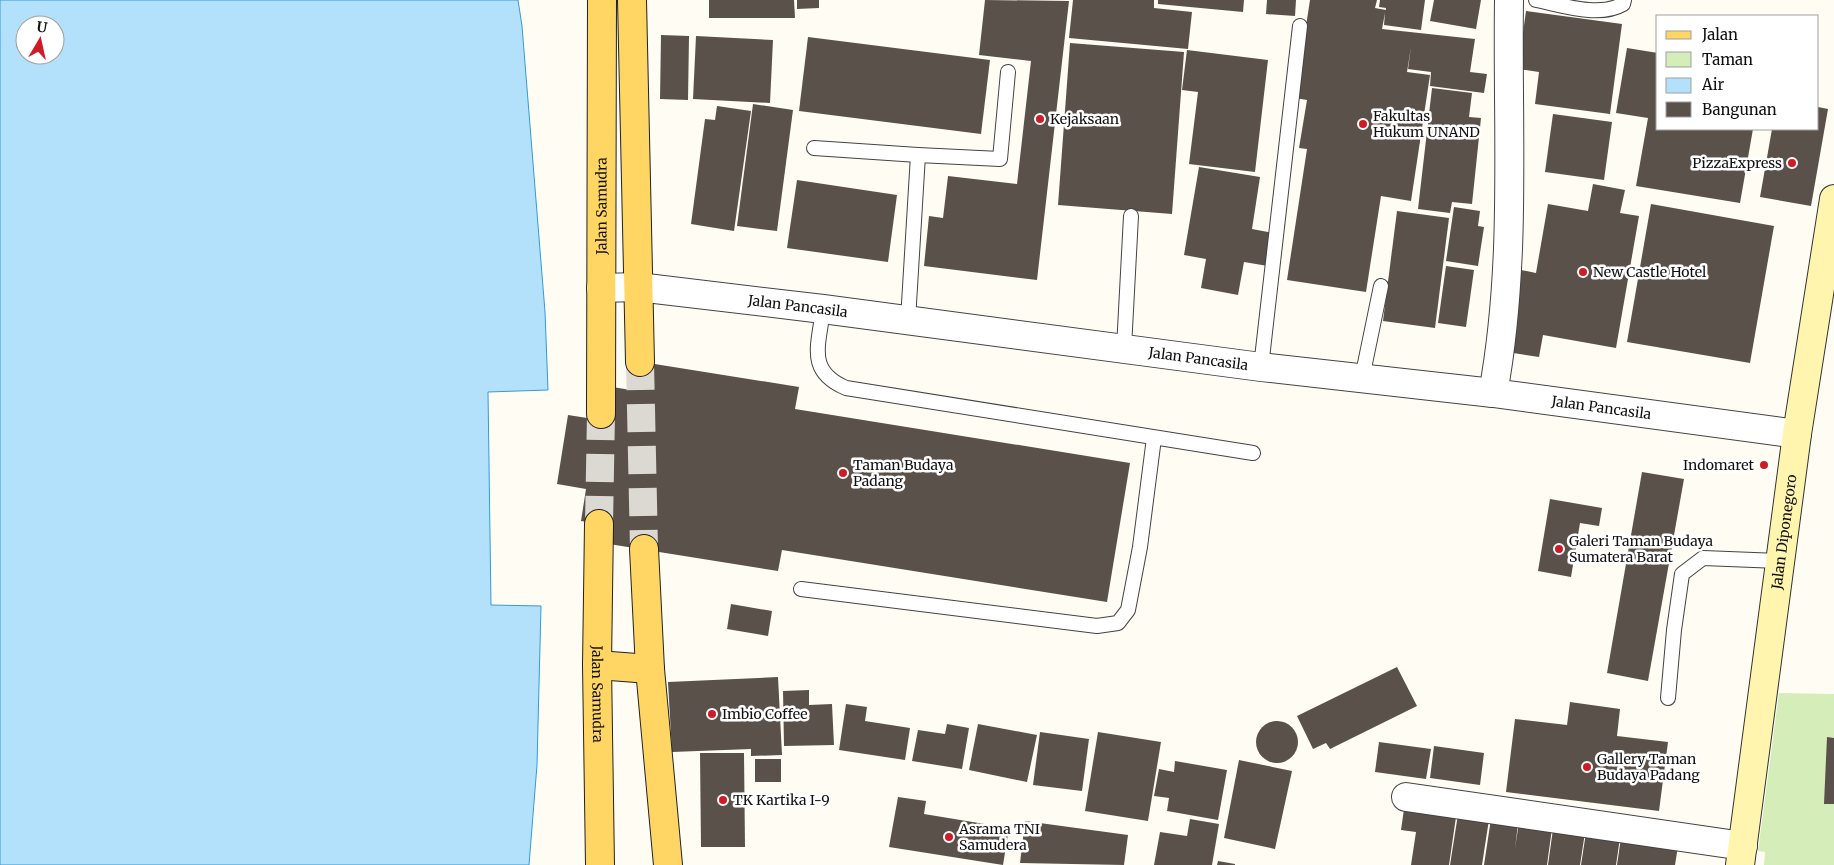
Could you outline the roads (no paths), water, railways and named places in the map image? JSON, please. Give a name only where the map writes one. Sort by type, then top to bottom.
[{"type":"main road","name":"Jalan Samudra","points":[[601,414],[602,0]]},
{"type":"main road","points":[[632,0],[640,362]]},
{"type":"main road","name":"Jalan Diponegoro","points":[[1741,855],[1797,434],[1829,263],[1834,199]]},
{"type":"main road","name":"Jalan Samudra","points":[[599,524],[597,665],[600,865]]},
{"type":"main road","points":[[644,549],[650,669],[668,865]]},
{"type":"main road","points":[[597,665],[650,669]]},
{"type":"street","points":[[1493,393],[1502,343],[1510,230],[1509,0]]},
{"type":"street","name":"Jalan Pancasila","points":[[601,288],[638,287],[823,309],[1261,367],[1493,393],[1797,434]]},
{"type":"street","points":[[1406,797],[1741,855]]},
{"type":"lane","points":[[1536,0],[1580,8],[1613,10],[1623,4],[1624,0]]},
{"type":"lane","points":[[1261,367],[1300,26]]},
{"type":"lane","points":[[814,148],[1000,159],[1008,72]]},
{"type":"lane","points":[[908,320],[918,155]]},
{"type":"lane","points":[[1124,348],[1130,216]]},
{"type":"lane","points":[[1362,378],[1381,286]]},
{"type":"lane","points":[[823,309],[819,346],[820,368],[824,375],[833,382],[846,388],[1253,453]]},
{"type":"lane","points":[[801,589],[1097,626],[1118,623],[1128,610],[1140,547],[1154,438]]},
{"type":"lane","points":[[1668,698],[1674,630],[1682,574],[1703,558],[1779,562]]},
{"type":"water","points":[[0,0],[518,0],[522,26],[545,312],[548,390],[488,392],[491,605],[541,606],[537,765],[529,865],[0,865]]},
{"type":"tunnel","points":[[640,362],[644,549]]},
{"type":"tunnel","points":[[599,524],[601,414]]},
{"type":"place","name":"Kejaksaan","points":[[1040,119]]},
{"type":"place","name":"Fakultas Hukum UNAND","points":[[1363,124]]},
{"type":"place","name":"PizzaExpress","points":[[1792,163]]},
{"type":"place","name":"New Castle Hotel","points":[[1583,272]]},
{"type":"place","name":"Indomaret","points":[[1764,465]]},
{"type":"place","name":"Taman Budaya Padang","points":[[843,473]]},
{"type":"place","name":"Galeri Taman Budaya Sumatera Barat","points":[[1559,549]]},
{"type":"place","name":"Imbio Coffee","points":[[712,714]]},
{"type":"place","name":"Gallery Taman Budaya Padang","points":[[1587,767]]},
{"type":"place","name":"TK Kartika I-9","points":[[723,800]]},
{"type":"place","name":"Asrama TNI Samudera","points":[[949,837]]}]
